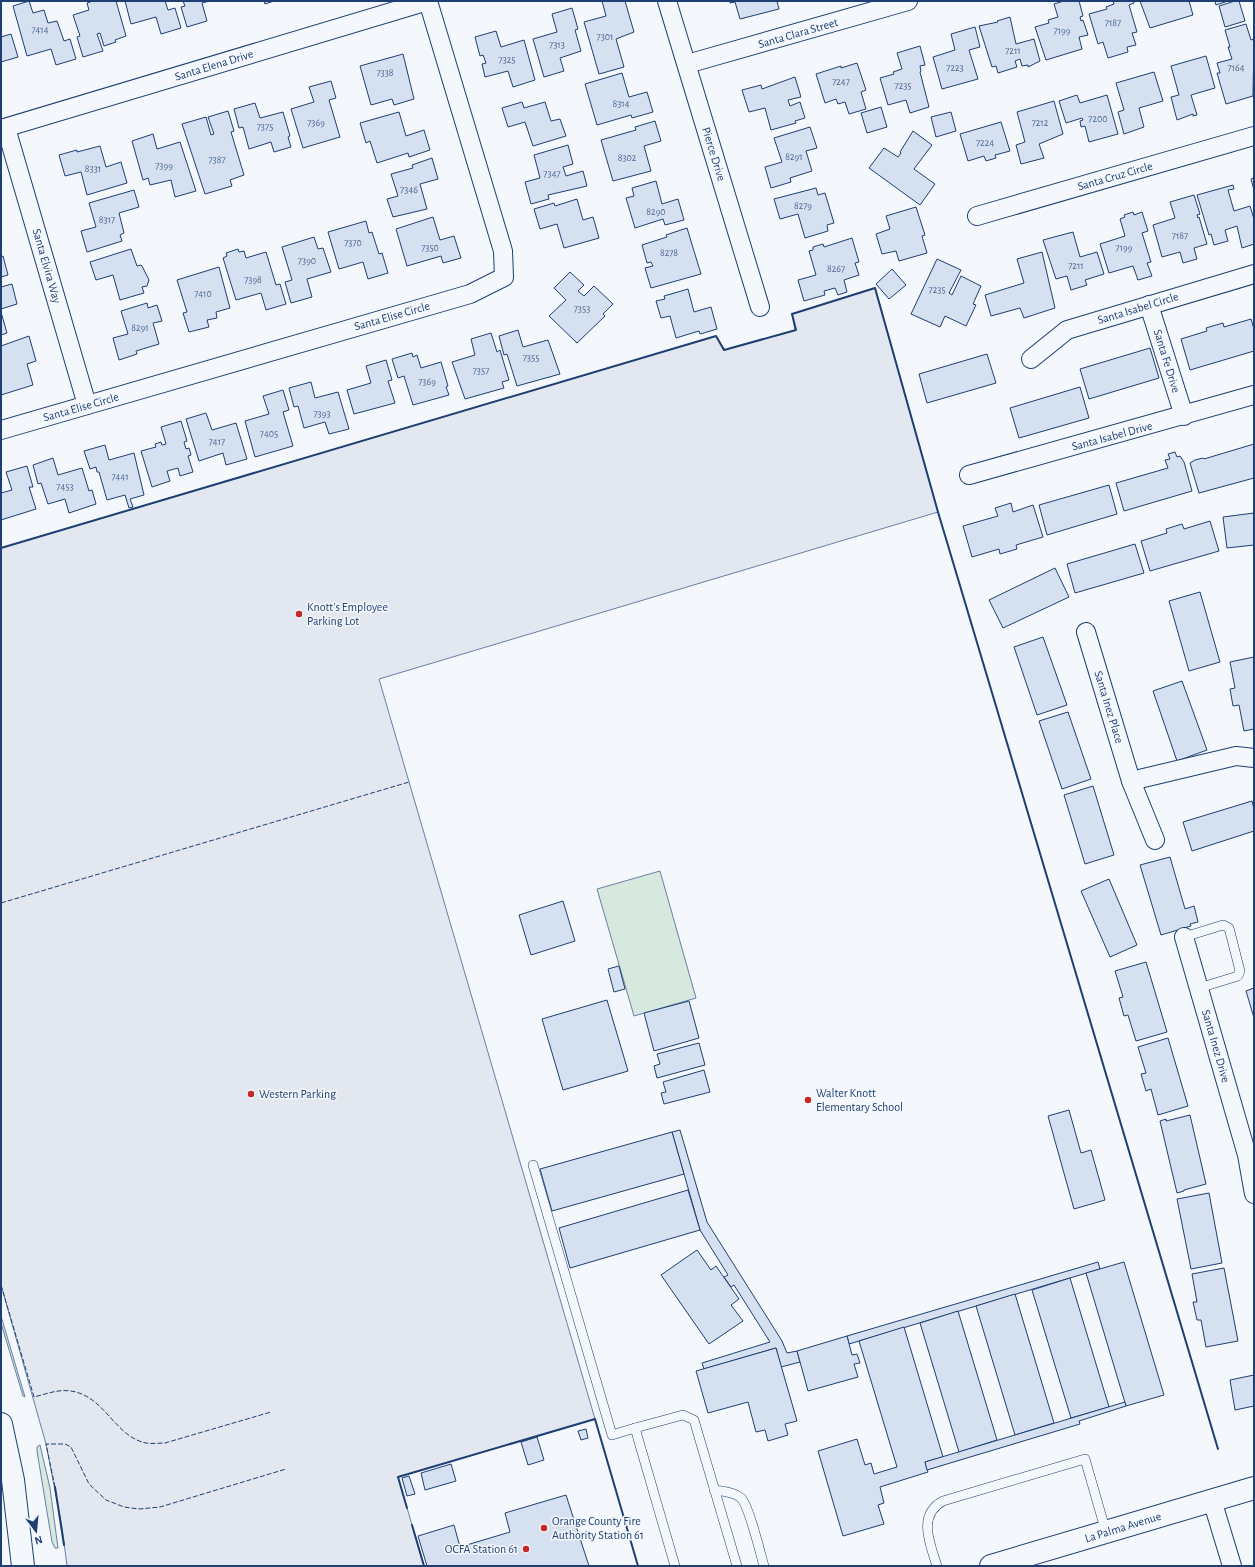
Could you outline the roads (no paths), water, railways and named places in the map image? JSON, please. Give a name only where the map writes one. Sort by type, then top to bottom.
[{"type":"main road","points":[[1,1424],[13,1480],[23,1566]]},
{"type":"main road","name":"La Palma Avenue","points":[[991,1566],[1254,1488]]},
{"type":"street","name":"Santa Elena Drive","points":[[4,128],[428,1]]},
{"type":"street","name":"Santa Elise Circle","points":[[1,430],[470,294],[504,277],[503,251],[428,1]]},
{"type":"street","name":"Pierce Drive","points":[[667,1],[760,307]]},
{"type":"street","name":"Santa Clara Street","points":[[687,64],[908,1]]},
{"type":"street","name":"Santa Elvira Way","points":[[4,128],[87,405]]},
{"type":"street","name":"Santa Cruz Circle","points":[[977,216],[1254,136]]},
{"type":"street","name":"Santa Isabel Circle","points":[[1031,359],[1067,330],[1254,274]]},
{"type":"street","name":"Santa Fe Drive","points":[[1149,305],[1184,416]]},
{"type":"street","name":"Santa Isabel Drive","points":[[969,475],[1184,416],[1254,395]]},
{"type":"street","name":"Santa Inez Place","points":[[1086,632],[1131,782],[1155,840]]},
{"type":"street","points":[[1131,782],[1236,756],[1254,758]]},
{"type":"street","name":"Santa Inez Drive","points":[[1184,937],[1251,1154],[1254,1194]]},
{"type":"street","points":[[1212,1500],[1232,1566]]},
{"type":"lane","points":[[1184,937],[1223,925],[1229,928],[1240,971],[1238,976],[1199,988]]},
{"type":"lane","points":[[533,1165],[612,1435],[683,1415],[694,1420],[737,1566]]},
{"type":"lane","points":[[635,1428],[675,1566]]},
{"type":"lane","points":[[937,1566],[926,1530],[930,1512],[936,1505],[944,1501],[1085,1459],[1106,1532]]},
{"type":"lane","points":[[714,1490],[728,1492],[741,1499],[745,1504],[764,1566]]},
{"type":"place","name":"Knott's Employee Parking Lot","points":[[299,614]]},
{"type":"place","name":"Western Parking","points":[[251,1094]]},
{"type":"place","name":"Walter Knott Elementary School","points":[[808,1100]]},
{"type":"place","name":"Orange County Fire Authority Station 61","points":[[544,1528]]},
{"type":"place","name":"OCFA Station 61","points":[[526,1549]]}]
